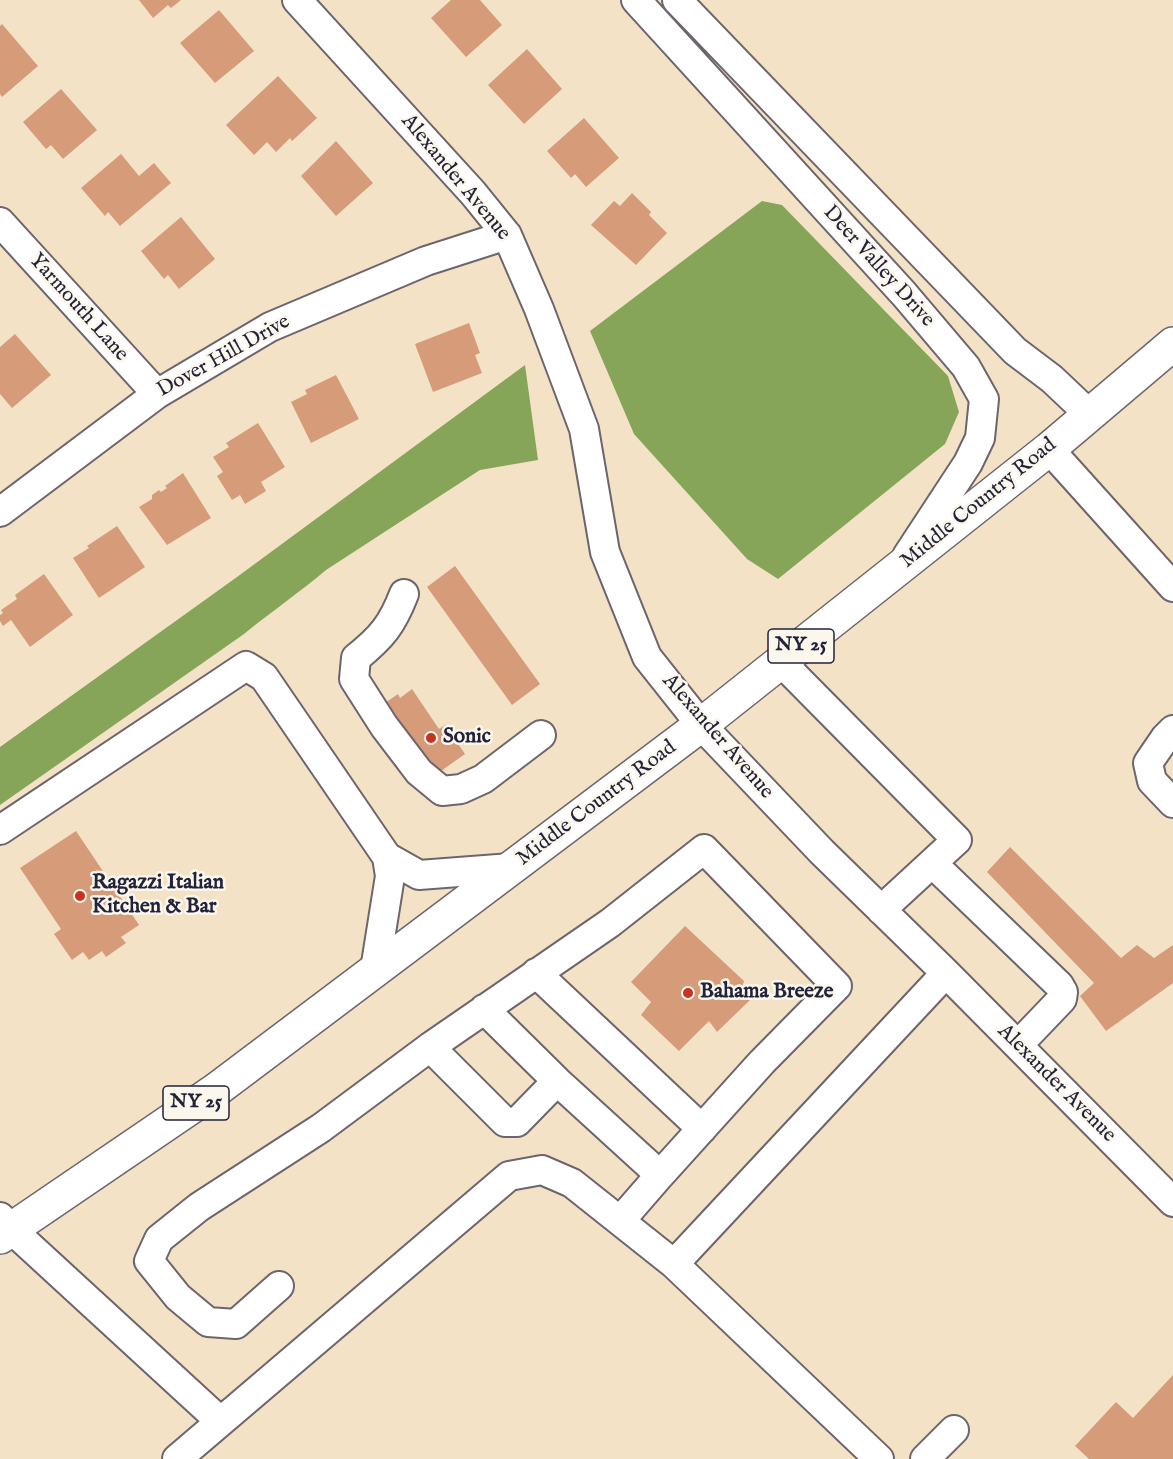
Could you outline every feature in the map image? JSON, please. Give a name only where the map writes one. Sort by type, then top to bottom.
[{"type":"main road","name":"Middle Country Road","points":[[4,1228],[216,1090],[701,725],[1170,351]]},
{"type":"street","name":"Alexander Avenue","points":[[297,0],[473,193],[507,235],[539,309],[584,429],[605,552],[647,657],[701,725],[822,852],[946,973],[1173,1202]]},
{"type":"street","name":"Deer Valley Drive","points":[[636,0],[904,294],[966,367],[984,399],[980,438],[968,463],[900,567]]},
{"type":"street","name":"Deer Valley Drive","points":[[676,0],[1015,351],[1052,379],[1089,414]]},
{"type":"street","name":"Yarmouth Lane","points":[[0,222],[157,394]]},
{"type":"street","name":"Dover Hill Drive","points":[[0,512],[157,394],[270,327],[426,261],[507,235]]},
{"type":"street","points":[[1049,449],[1173,587]]},
{"type":"street","points":[[404,594],[394,620],[372,645],[356,658],[354,679],[384,726],[418,772],[442,791],[461,789],[483,779],[541,735]]},
{"type":"street","points":[[781,662],[957,840],[881,910]]},
{"type":"street","points":[[0,830],[246,666],[264,677],[387,857],[390,876],[375,970]]},
{"type":"street","points":[[1173,730],[1148,763],[1152,781],[1173,803]]},
{"type":"street","points":[[279,1286],[236,1324],[208,1322],[178,1297],[149,1261],[159,1239],[199,1206],[321,1128],[430,1047],[610,923],[704,849],[837,986],[762,1062],[620,1221]]},
{"type":"street","points":[[387,857],[419,875],[511,868]]},
{"type":"street","points":[[932,862],[1063,992],[1062,999],[1018,1046]]},
{"type":"street","points":[[536,973],[702,1129]]},
{"type":"street","points":[[674,1264],[946,973]]},
{"type":"street","points":[[484,1010],[557,1081],[660,1175]]},
{"type":"street","points":[[430,1047],[505,1122],[517,1122],[557,1081]]},
{"type":"street","points":[[177,1459],[509,1176],[542,1170],[572,1183],[674,1264],[879,1459]]},
{"type":"street","points":[[4,1228],[220,1421]]},
{"type":"street","points":[[925,1459],[954,1430]]},
{"type":"green space","points":[[762,201],[782,205],[948,376],[959,412],[945,444],[778,579],[747,559],[634,434],[590,331]]},
{"type":"green space","points":[[525,365],[538,460],[480,470],[326,570],[244,634],[0,805],[0,747],[237,577]]},
{"type":"building","points":[[139,0],[181,0],[171,8],[168,5],[153,18]]},
{"type":"building","points":[[451,0],[480,0],[502,25],[466,57],[431,18]]},
{"type":"building","points":[[219,10],[254,51],[215,83],[180,43]]},
{"type":"building","points":[[2,24],[38,66],[2,97],[0,94],[0,26]]},
{"type":"building","points":[[527,49],[562,89],[524,124],[488,85]]},
{"type":"building","points":[[278,76],[317,118],[292,141],[290,138],[276,152],[267,142],[254,155],[226,125]]},
{"type":"building","points":[[61,89],[97,130],[63,159],[51,145],[46,149],[23,122]]},
{"type":"building","points":[[584,118],[619,158],[586,187],[575,174],[571,178],[547,151]]},
{"type":"building","points":[[336,141],[373,183],[336,216],[301,176]]},
{"type":"building","points":[[121,154],[139,176],[154,163],[171,183],[120,226],[108,212],[105,216],[81,188]]},
{"type":"building","points":[[632,193],[667,233],[636,265],[591,225],[614,201],[620,206]]},
{"type":"building","points":[[181,217],[215,259],[179,289],[168,275],[164,279],[141,251]]},
{"type":"building","points":[[469,323],[480,353],[475,355],[482,373],[433,392],[415,344]]},
{"type":"building","points":[[15,334],[51,375],[12,408],[0,394],[0,347]]},
{"type":"building","points":[[336,375],[359,419],[311,443],[291,402],[307,394],[305,390]]},
{"type":"building","points":[[258,423],[285,467],[261,482],[266,491],[245,504],[240,495],[232,500],[217,476],[223,472],[213,457],[229,447],[226,443]]},
{"type":"building","points":[[183,473],[211,518],[167,545],[139,507],[152,499],[152,495],[159,490],[161,492],[167,488],[165,486]]},
{"type":"building","points":[[117,526],[145,567],[99,598],[73,558]]},
{"type":"building","points":[[455,566],[540,684],[512,705],[427,587]]},
{"type":"building","points":[[44,574],[73,615],[30,647],[11,620],[3,626],[0,615],[3,613],[1,610],[17,599],[15,595]]},
{"type":"building","name":"Sonic","points":[[412,689],[439,729],[445,725],[465,754],[434,776],[385,703],[398,694],[400,698]]},
{"type":"building","name":"Ragazzi Italian Kitchen & Bar","points":[[76,831],[139,925],[121,937],[126,943],[106,957],[102,951],[89,960],[83,952],[72,960],[54,934],[61,929],[20,868]]},
{"type":"building","points":[[1010,847],[1121,958],[1137,945],[1154,958],[1173,945],[1173,983],[1106,1031],[1080,996],[1094,983],[987,872]]},
{"type":"building","points":[[685,926],[744,981],[741,991],[751,999],[717,1032],[709,1021],[679,1051],[641,1015],[651,1002],[631,982]]},
{"type":"building","points":[[1173,1375],[1173,1459],[1089,1459],[1075,1446],[1116,1402],[1133,1418]]},
{"type":"place","name":"Sonic","points":[[431,738]]},
{"type":"place","name":"Ragazzi Italian Kitchen & Bar","points":[[80,896]]},
{"type":"place","name":"Bahama Breeze","points":[[688,993]]}]
